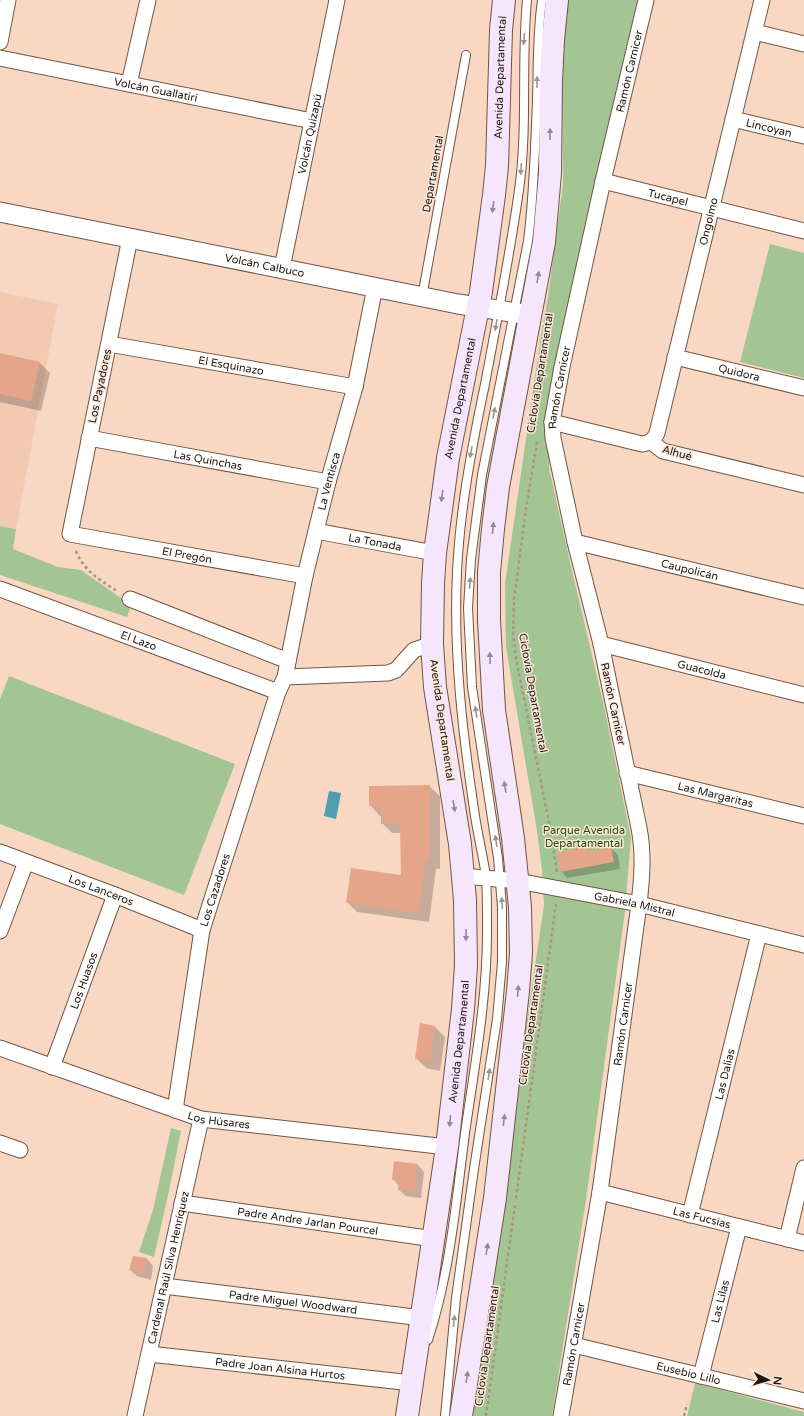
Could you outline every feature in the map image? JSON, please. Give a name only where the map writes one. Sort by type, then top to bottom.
[{"type":"main road","name":"Avenida Departamental","points":[[407,1416],[447,1147],[463,1009],[466,966],[463,876],[456,813],[435,687],[432,644],[432,608],[435,553],[448,458],[481,292],[494,195],[497,166],[501,30],[504,0]]},
{"type":"main road","points":[[461,1416],[495,1198],[521,953],[520,907],[501,880],[513,838],[494,710],[489,596],[493,529],[514,313],[544,242],[550,173],[551,81],[557,0]]},
{"type":"street","points":[[0,42],[8,0]]},
{"type":"street","points":[[129,84],[148,0]]},
{"type":"street","name":"Volcán Quizapú","points":[[282,268],[337,0]]},
{"type":"street","name":"Ramón Carnicer","points":[[561,1416],[600,1192],[639,904],[642,863],[641,840],[601,644],[576,542],[553,438],[552,422],[562,367],[603,181],[646,0]]},
{"type":"street","name":"Ongolmo","points":[[651,442],[657,433],[762,0]]},
{"type":"street","points":[[755,32],[804,44]]},
{"type":"street","name":"Volcán Guallatiri","points":[[0,58],[312,120]]},
{"type":"street","name":"Lincoyan","points":[[733,119],[804,136]]},
{"type":"street","name":"Tucapel","points":[[603,181],[804,230]]},
{"type":"street","name":"Volcán Calbuco","points":[[0,212],[375,287],[514,313]]},
{"type":"street","name":"Los Payadores","points":[[70,534],[130,238]]},
{"type":"street","name":"La Ventisca","points":[[285,677],[305,576],[328,482],[354,387],[375,287]]},
{"type":"street","name":"El Esquinazo","points":[[109,344],[354,387]]},
{"type":"street","name":"Quidora","points":[[675,357],[804,388]]},
{"type":"street","name":"Alhué","points":[[552,422],[642,444],[651,442],[663,451],[804,485]]},
{"type":"street","name":"Las Quinchas","points":[[89,438],[328,482]]},
{"type":"street","name":"La Tonada","points":[[316,531],[435,553]]},
{"type":"street","name":"El Pregón","points":[[70,534],[305,576]]},
{"type":"street","name":"Caupolicán","points":[[576,542],[804,597]]},
{"type":"street","name":"El Lazo","points":[[0,589],[278,692]]},
{"type":"street","points":[[130,599],[288,661]]},
{"type":"street","points":[[285,677],[388,673],[396,670],[414,650],[432,644]]},
{"type":"street","name":"Guacolda","points":[[601,644],[804,695]]},
{"type":"street","name":"Los Cazadores","points":[[175,1110],[202,930],[278,692],[285,677]]},
{"type":"street","name":"Las Margaritas","points":[[627,773],[804,816]]},
{"type":"street","name":"Los Lanceros","points":[[0,852],[115,895],[202,930]]},
{"type":"street","points":[[0,931],[26,862]]},
{"type":"street","name":"Gabriela Mistral","points":[[463,876],[560,889],[639,904],[804,945]]},
{"type":"street","name":"Los Huasos","points":[[52,1067],[115,895]]},
{"type":"street","name":"Las Dalias","points":[[690,1215],[759,934]]},
{"type":"street","name":"Los Húsares","points":[[0,1048],[201,1118],[447,1147]]},
{"type":"street","name":"Cardenal Raúl Silva Henríquez","points":[[136,1416],[201,1118]]},
{"type":"street","points":[[0,1144],[20,1150]]},
{"type":"street","points":[[787,1239],[804,1168]]},
{"type":"street","name":"Las Fucsias","points":[[600,1192],[804,1243]]},
{"type":"street","name":"Padre Andre Jarlan Pourcel","points":[[182,1203],[434,1239]]},
{"type":"street","name":"Las Lilas","points":[[701,1376],[739,1227]]},
{"type":"street","name":"Padre Miguel Woodward","points":[[164,1286],[422,1318]]},
{"type":"street","name":"Eusebio Lillo","points":[[574,1345],[804,1401]]},
{"type":"street","name":"Padre Joan Alsina Hurtos","points":[[149,1354],[412,1383]]},
{"type":"lane","points":[[514,313],[519,187],[523,135],[523,59],[527,0]]},
{"type":"lane","points":[[445,1416],[456,1298],[497,1019],[502,962],[501,880],[475,816],[460,697],[456,641],[457,572],[460,528],[470,456],[514,313],[528,241],[535,174],[538,27],[542,0]]},
{"type":"lane","name":"Departamental","points":[[422,296],[466,56]]},
{"type":"lane","points":[[412,1383],[438,1308],[451,1247],[483,1007],[487,945],[501,880]]},
{"type":"path","name":"Ciclovía Departamental","points":[[486,1416],[555,907],[560,889],[551,832],[516,659],[513,634],[514,600],[526,509],[538,439]]},
{"type":"path","points":[[70,534],[80,561],[98,579],[130,599]]},
{"type":"path","points":[[684,1416],[687,1404]]},
{"type":"shaded area","points":[[0,292],[58,304],[16,529],[0,526]]},
{"type":"green space","name":"Parque Avenida Departamental","points":[[567,0],[643,0],[555,371],[549,468],[604,706],[631,838],[625,911],[586,1200],[552,1416],[469,1416],[544,905],[542,870],[537,831],[506,647],[505,584],[541,335],[548,297],[563,184],[562,66]]},
{"type":"green space","points":[[770,244],[804,253],[804,378],[740,362]]},
{"type":"green space","points":[[0,526],[16,529],[13,549],[58,567],[81,570],[131,605],[127,617],[0,575]]},
{"type":"green space","points":[[9,676],[235,764],[184,895],[0,824],[0,699]]},
{"type":"green space","points":[[171,1128],[181,1131],[154,1257],[139,1252],[153,1210]]},
{"type":"green space","points":[[695,1383],[804,1412],[804,1416],[687,1416]]},
{"type":"water","points":[[329,791],[341,793],[336,819],[324,816]]},
{"type":"building","points":[[0,353],[40,362],[31,401],[0,394]]},
{"type":"building","points":[[430,785],[430,859],[426,859],[419,913],[346,903],[351,868],[401,875],[400,823],[381,824],[381,806],[369,806],[369,786]]},
{"type":"building","points":[[587,847],[588,851],[611,847],[614,862],[560,872],[557,852]]},
{"type":"building","points":[[420,1023],[435,1026],[430,1061],[415,1059]]},
{"type":"building","points":[[394,1161],[418,1164],[415,1192],[398,1190],[399,1180],[392,1180]]},
{"type":"building","points":[[133,1256],[147,1258],[144,1274],[129,1270]]}]
